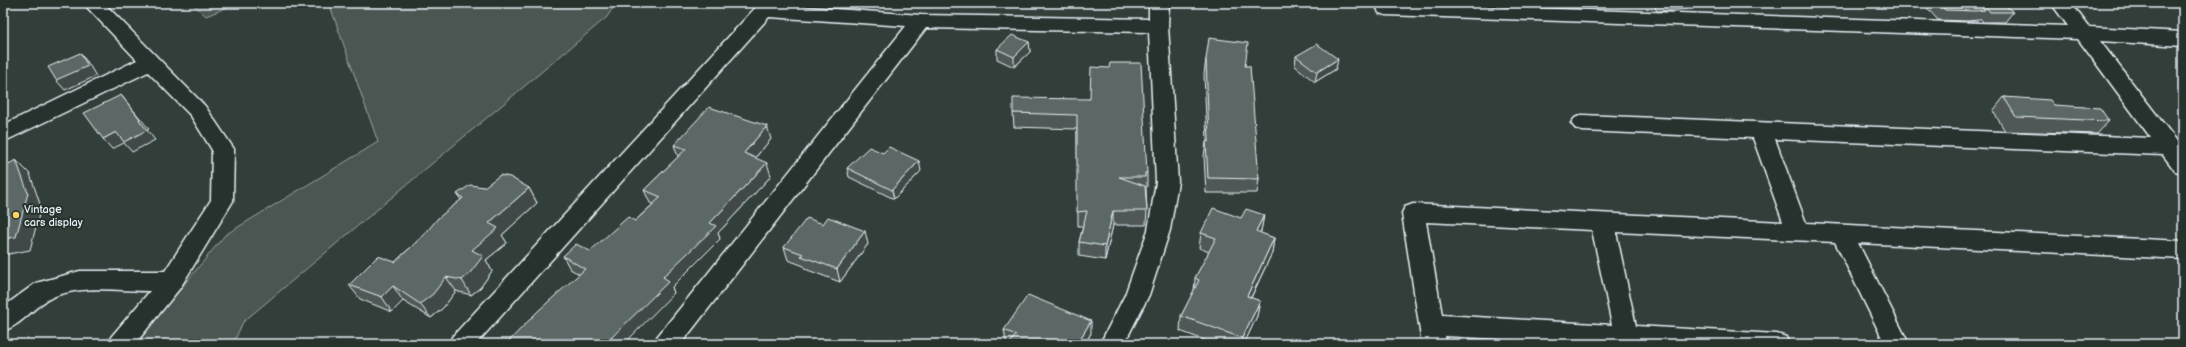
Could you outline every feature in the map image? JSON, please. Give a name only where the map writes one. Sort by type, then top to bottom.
[{"type":"street","points":[[93,3],[198,111],[223,149],[222,201],[172,281],[120,344]]},
{"type":"street","points":[[1112,344],[1137,295],[1159,230],[1167,182],[1158,26],[1159,3]]},
{"type":"street","points":[[1385,3],[1386,9],[1537,9],[2083,33],[2183,39]]},
{"type":"street","points":[[2061,3],[2183,165]]},
{"type":"street","points":[[461,344],[765,7],[1158,26]]},
{"type":"street","points":[[666,344],[911,14]]},
{"type":"street","points":[[3,134],[150,62]]},
{"type":"street","points":[[1582,123],[2168,147]]},
{"type":"street","points":[[1761,130],[1798,232]]},
{"type":"street","points":[[1777,344],[1432,334],[1413,213],[2183,250]]},
{"type":"street","points":[[1602,222],[1627,340]]},
{"type":"street","points":[[1842,234],[1897,344]]},
{"type":"street","points":[[3,321],[44,290],[80,280],[172,281]]},
{"type":"shaded area","points":[[192,3],[238,3],[206,16]]},
{"type":"shaded area","points":[[329,3],[616,3],[607,17],[243,322],[233,344],[135,344],[225,235],[378,142]]},
{"type":"building","points":[[1938,3],[1978,3],[1985,10],[1945,10]]},
{"type":"building","points":[[1982,3],[2003,3],[2013,12],[1990,12]]},
{"type":"building","points":[[1012,35],[1029,42],[1014,57],[997,49]]},
{"type":"building","points":[[1209,38],[1248,43],[1245,66],[1250,66],[1259,179],[1208,178],[1206,142],[1209,141],[1206,59]]},
{"type":"building","points":[[1317,44],[1338,59],[1317,72],[1296,56]]},
{"type":"building","points":[[80,53],[88,66],[56,80],[48,67]]},
{"type":"building","points":[[1110,63],[1141,63],[1147,173],[1145,173],[1145,177],[1119,177],[1145,186],[1147,211],[1113,211],[1105,246],[1079,242],[1087,211],[1077,212],[1077,115],[1013,113],[1013,98],[1090,99],[1091,67],[1109,68]]},
{"type":"building","points":[[121,95],[147,130],[124,142],[116,132],[103,139],[84,113]]},
{"type":"building","points":[[2004,97],[2050,100],[2054,105],[2100,108],[2109,121],[2016,117]]},
{"type":"building","points":[[709,107],[767,126],[744,153],[767,163],[710,223],[716,226],[663,277],[669,281],[611,338],[620,342],[618,344],[506,344],[538,311],[585,269],[563,256],[576,244],[590,251],[628,217],[635,221],[661,197],[644,190],[686,149],[674,145]]},
{"type":"building","points":[[869,147],[883,153],[889,147],[919,161],[892,190],[847,168]]},
{"type":"building","points":[[16,160],[28,193],[16,237],[3,239],[3,167]]},
{"type":"building","points":[[500,175],[510,177],[529,188],[489,223],[498,228],[472,250],[483,256],[470,273],[462,280],[446,277],[433,294],[420,304],[393,286],[382,297],[349,285],[378,256],[395,262],[424,235],[438,218],[463,198],[457,194],[470,185],[484,187]]},
{"type":"building","points":[[1213,208],[1241,218],[1246,209],[1264,215],[1256,231],[1274,238],[1247,296],[1260,301],[1242,338],[1181,316],[1199,280],[1195,278],[1216,238],[1201,233]]},
{"type":"building","points":[[828,217],[865,231],[837,269],[801,256],[803,254],[784,247],[807,218],[823,224]]},
{"type":"building","points":[[1028,295],[1091,321],[1077,344],[1009,344],[1016,335],[1004,330]]},
{"type":"building","points":[[720,339],[732,344],[716,344]]},
{"type":"place","name":"Vintage cars display","points":[[16,215]]}]
